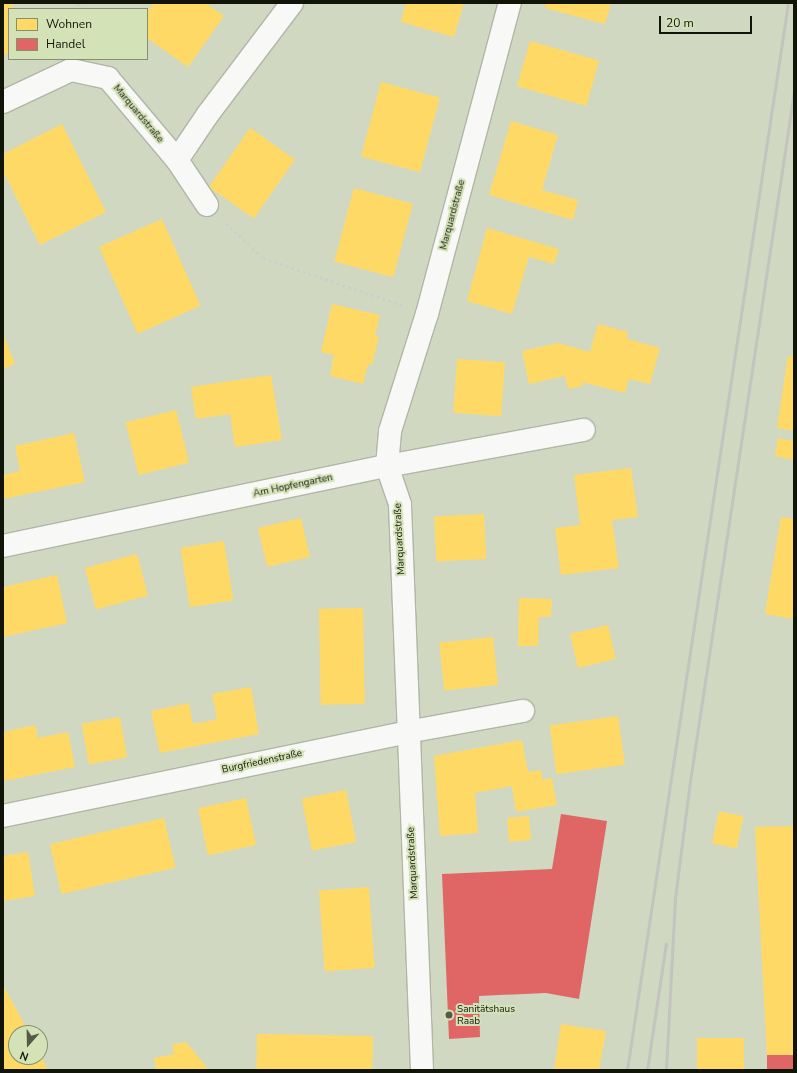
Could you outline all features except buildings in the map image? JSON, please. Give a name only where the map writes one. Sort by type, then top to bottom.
[{"type":"street","points":[[177,160],[208,114],[292,3]]},
{"type":"street","name":"Marquardstraße","points":[[422,1070],[407,732],[400,504],[387,466],[390,431],[427,314],[510,3]]},
{"type":"street","name":"Marquardstraße","points":[[3,102],[71,70],[108,78],[177,160],[207,205]]},
{"type":"street","name":"Am Hopfengarten","points":[[3,546],[387,466],[584,430]]},
{"type":"street","name":"Burgfriedenstraße","points":[[3,816],[407,732],[522,711]]},
{"type":"path","points":[[207,205],[263,258],[427,314]]},
{"type":"railway","points":[[627,1070],[788,3]]},
{"type":"railway","points":[[666,1070],[675,898],[689,788],[794,91]]},
{"type":"railway","points":[[647,1070],[666,943]]},
{"type":"place","name":"Sanitätshaus Raab","points":[[449,1015]]}]
